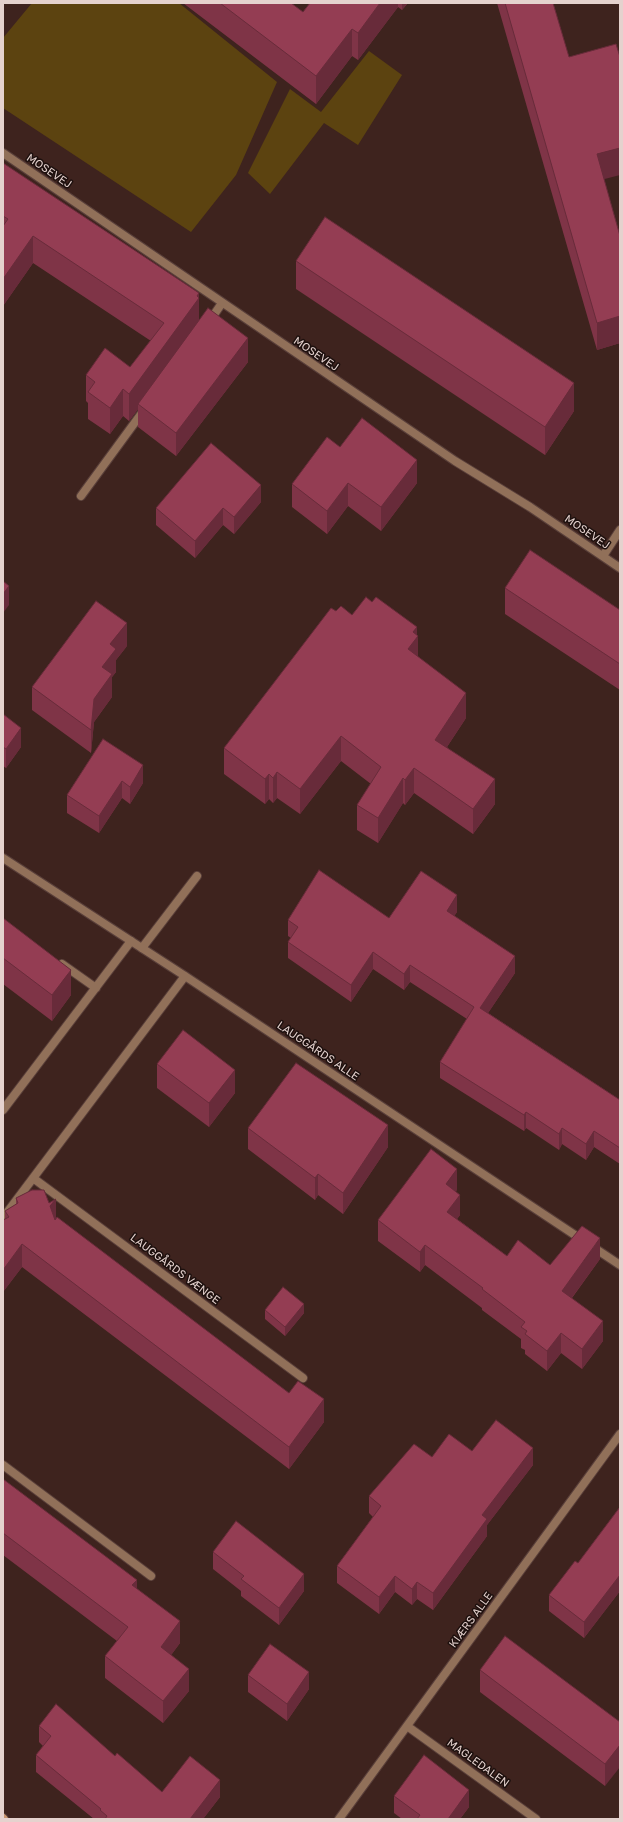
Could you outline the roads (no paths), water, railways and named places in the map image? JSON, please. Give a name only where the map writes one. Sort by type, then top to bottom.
[{"type":"street","name":"MOSEVEJ","points":[[3,153],[455,461],[530,507],[620,568]]},
{"type":"street","points":[[203,329],[222,303]]},
{"type":"street","points":[[81,496],[152,400]]},
{"type":"street","points":[[603,556],[620,530]]},
{"type":"street","name":"LAUGGÅRDS ALLE","points":[[3,858],[185,976],[620,1265]]},
{"type":"street","points":[[142,948],[197,876]]},
{"type":"street","points":[[3,1110],[131,941]]},
{"type":"street","points":[[52,957],[96,988]]},
{"type":"street","points":[[3,1218],[185,976]]},
{"type":"street","name":"LAUGGÅRDS VÆNGE","points":[[33,1178],[303,1378]]},
{"type":"street","name":"KIÆRS ALLE","points":[[339,1819],[620,1434]]},
{"type":"street","points":[[3,1465],[151,1576]]},
{"type":"street","name":"MAGLEDALEN","points":[[407,1726],[536,1819]]}]
